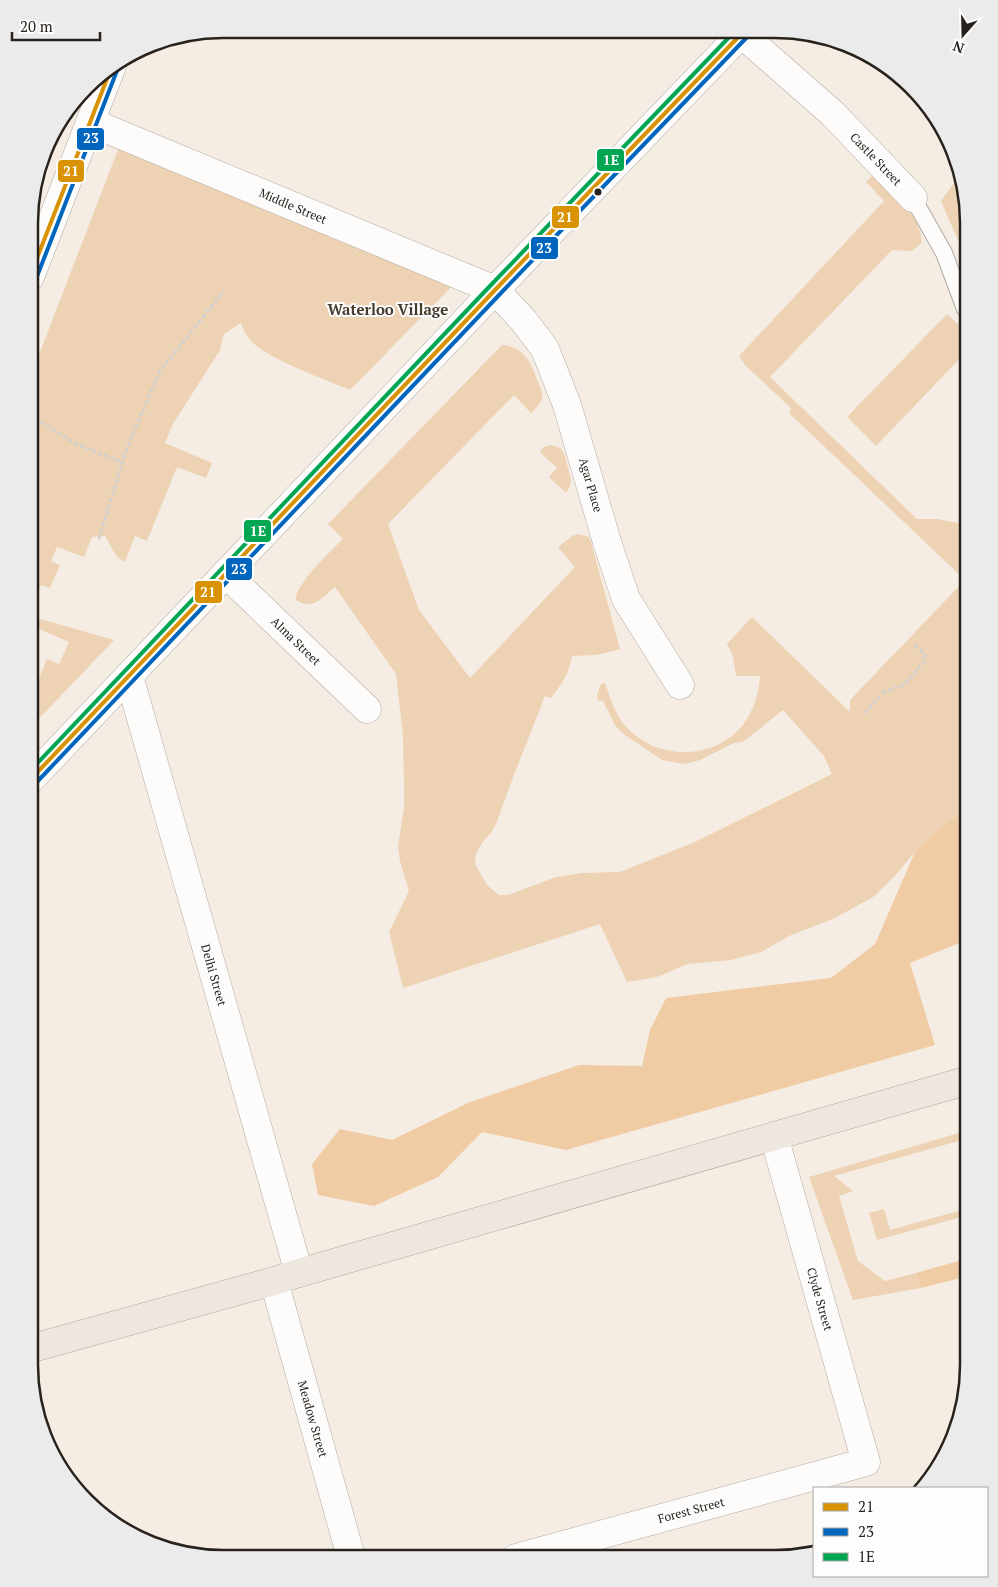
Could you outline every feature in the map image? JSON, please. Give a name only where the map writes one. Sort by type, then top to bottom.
[{"type":"main road","points":[[38,1347],[961,1082]]},
{"type":"street","points":[[38,772],[495,290],[738,38]]},
{"type":"street","name":"Castle Street","points":[[751,38],[833,114],[913,198]]},
{"type":"street","points":[[38,256],[107,78]]},
{"type":"street","name":"Middle Street","points":[[90,122],[495,290]]},
{"type":"street","name":"Agar Place","points":[[495,290],[524,321],[545,349],[567,405],[607,542],[626,599],[680,685]]},
{"type":"street","name":"Alma Street","points":[[226,574],[367,709]]},
{"type":"street","name":"Delhi Street","points":[[128,676],[286,1277]]},
{"type":"street","name":"Clyde Street","points":[[774,1136],[866,1462]]},
{"type":"street","name":"Meadow Street","points":[[286,1277],[349,1550]]},
{"type":"street","name":"Forest Street","points":[[545,1550],[866,1462]]},
{"type":"lane","name":"Castle Street","points":[[913,198],[944,253],[961,298]]},
{"type":"path","points":[[99,539],[126,450],[160,371],[224,291]]},
{"type":"path","points":[[38,420],[76,444],[122,462]]},
{"type":"path","points":[[866,713],[883,692],[904,685],[924,662],[925,655],[914,644]]},
{"type":"shaded area","points":[[119,147],[456,282],[350,390],[269,354],[250,340],[241,323],[224,334],[220,350],[173,424],[165,443],[212,463],[206,478],[177,467],[147,541],[135,536],[125,562],[117,557],[105,536],[92,537],[84,557],[57,547],[51,561],[60,565],[50,588],[41,585],[38,593],[38,357]]},
{"type":"shaded area","points":[[873,175],[904,205],[916,222],[922,242],[912,251],[892,250],[770,377],[917,519],[937,519],[961,524],[961,576],[789,413],[791,408],[745,365],[739,356],[884,201],[866,182]]},
{"type":"shaded area","points":[[956,181],[961,222],[961,247],[941,201]]},
{"type":"shaded area","points":[[947,314],[961,327],[961,357],[876,446],[847,417]]},
{"type":"shaded area","points":[[502,345],[510,346],[522,353],[533,368],[542,391],[538,406],[531,413],[514,395],[388,524],[419,610],[470,678],[575,567],[558,547],[572,536],[578,534],[589,537],[591,542],[620,649],[597,655],[572,656],[569,669],[562,683],[551,698],[545,696],[496,824],[476,854],[475,864],[487,885],[499,895],[508,895],[556,877],[582,873],[620,872],[695,842],[832,774],[824,756],[783,710],[743,742],[734,743],[700,760],[685,764],[662,760],[616,727],[603,701],[598,701],[597,695],[601,684],[605,683],[619,718],[639,739],[669,751],[685,752],[716,746],[742,726],[757,696],[760,676],[736,676],[733,656],[727,644],[752,617],[850,712],[850,700],[961,584],[961,809],[957,815],[915,852],[894,877],[873,897],[833,919],[791,935],[761,952],[731,960],[688,964],[657,977],[627,982],[600,924],[403,988],[389,932],[409,891],[400,861],[398,846],[404,808],[404,783],[403,737],[396,674],[335,587],[322,598],[308,604],[296,600],[297,594],[307,577],[343,539],[328,524]]},
{"type":"shaded area","points":[[551,445],[560,448],[564,453],[571,479],[566,493],[549,477],[557,468],[540,452],[544,447]]},
{"type":"shaded area","points":[[38,618],[114,640],[38,720],[38,679],[47,659],[59,664],[69,642],[38,628]]},
{"type":"shaded area","points":[[961,809],[961,942],[910,963],[935,1045],[566,1150],[482,1132],[438,1177],[374,1206],[318,1195],[312,1164],[340,1129],[392,1140],[468,1103],[579,1065],[642,1066],[650,1030],[666,998],[831,978],[875,944],[915,852],[957,815]]},
{"type":"shaded area","points":[[961,1132],[961,1140],[834,1176],[853,1191],[839,1196],[858,1261],[885,1281],[916,1273],[921,1288],[853,1300],[809,1177]]},
{"type":"shaded area","points":[[884,1209],[890,1230],[961,1210],[961,1217],[877,1240],[869,1213]]},
{"type":"shaded area","points":[[961,1260],[961,1278],[921,1288],[916,1273]]},
{"type":"transit line","name":"1E","points":[[38,763],[728,38]]},
{"type":"transit line","name":"21","points":[[38,772],[495,290],[737,38]]},
{"type":"transit line","name":"23","points":[[38,781],[500,294],[746,38]]},
{"type":"transit line","name":"23","points":[[38,274],[117,71]]},
{"type":"transit line","name":"21","points":[[38,256],[107,78]]},
{"type":"district","name":"Waterloo Village","points":[[388,309]]}]
